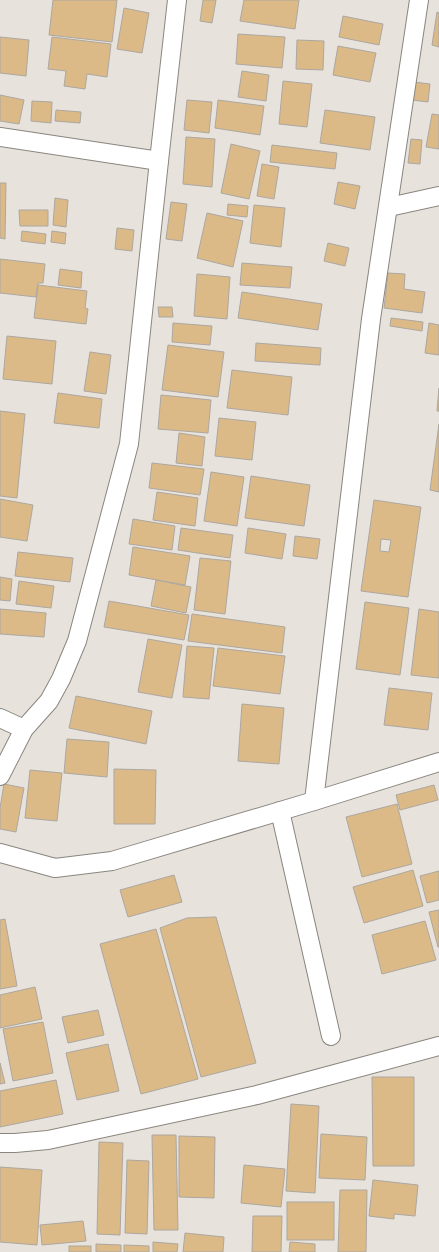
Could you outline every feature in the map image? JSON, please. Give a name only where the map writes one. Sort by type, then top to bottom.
[{"type":"street","points":[[0,776],[24,729],[49,701],[61,679],[77,641],[129,444],[177,0]]},
{"type":"street","points":[[314,801],[371,319],[419,0]]},
{"type":"street","points":[[0,137],[159,161]]},
{"type":"street","points":[[389,207],[439,196]]},
{"type":"street","points":[[0,718],[24,729]]},
{"type":"street","points":[[0,853],[55,868],[112,861],[439,762]]},
{"type":"street","points":[[280,811],[331,1036]]},
{"type":"street","points":[[0,1143],[48,1140],[249,1096],[439,1046]]},
{"type":"building","points":[[53,0],[117,0],[112,42],[49,35]]},
{"type":"building","points":[[203,0],[216,0],[212,23],[200,21]]},
{"type":"building","points":[[244,0],[299,0],[295,29],[240,21]]},
{"type":"building","points":[[124,8],[149,13],[142,53],[117,49]]},
{"type":"building","points":[[437,12],[439,13],[439,47],[432,45]]},
{"type":"building","points":[[343,16],[383,24],[379,45],[339,37]]},
{"type":"building","points":[[238,34],[285,37],[282,68],[236,64]]},
{"type":"building","points":[[0,37],[29,40],[26,76],[0,73]]},
{"type":"building","points":[[52,37],[111,44],[107,77],[87,74],[85,89],[64,86],[66,71],[48,69]]},
{"type":"building","points":[[297,40],[324,41],[323,70],[296,69]]},
{"type":"building","points":[[338,46],[376,53],[370,82],[333,75]]},
{"type":"building","points":[[242,71],[269,75],[266,101],[238,97]]},
{"type":"building","points":[[283,81],[312,84],[307,127],[279,124]]},
{"type":"building","points":[[414,82],[430,84],[428,102],[412,100]]},
{"type":"building","points":[[0,95],[24,100],[19,124],[0,121]]},
{"type":"building","points":[[187,100],[212,102],[209,133],[184,130]]},
{"type":"building","points":[[218,100],[264,106],[260,135],[215,128]]},
{"type":"building","points":[[32,101],[52,102],[51,123],[31,121]]},
{"type":"building","points":[[56,110],[81,112],[80,123],[55,121]]},
{"type":"building","points":[[325,110],[375,117],[370,150],[320,143]]},
{"type":"building","points":[[432,114],[439,115],[439,149],[426,147]]},
{"type":"building","points":[[186,137],[215,139],[212,187],[183,184]]},
{"type":"building","points":[[411,139],[422,140],[420,164],[408,163]]},
{"type":"building","points":[[231,144],[260,151],[249,199],[221,193]]},
{"type":"building","points":[[272,145],[337,153],[335,169],[270,162]]},
{"type":"building","points":[[262,164],[279,167],[274,199],[257,196]]},
{"type":"building","points":[[338,182],[360,186],[355,209],[334,204]]},
{"type":"building","points":[[0,183],[6,183],[5,239],[0,238]]},
{"type":"building","points":[[55,198],[68,200],[66,227],[53,225]]},
{"type":"building","points":[[171,202],[187,204],[182,241],[166,239]]},
{"type":"building","points":[[228,204],[248,206],[247,217],[227,215]]},
{"type":"building","points":[[254,205],[285,208],[281,247],[250,243]]},
{"type":"building","points":[[19,210],[48,210],[48,226],[20,226]]},
{"type":"building","points":[[207,213],[243,221],[233,267],[197,258]]},
{"type":"building","points":[[117,228],[134,230],[132,251],[115,249]]},
{"type":"building","points":[[22,231],[46,234],[45,244],[21,241]]},
{"type":"building","points":[[52,231],[66,233],[65,244],[51,242]]},
{"type":"building","points":[[328,243],[349,248],[345,266],[324,261]]},
{"type":"building","points":[[0,259],[45,264],[43,283],[38,283],[36,297],[0,293]]},
{"type":"building","points":[[242,263],[292,267],[290,288],[240,285]]},
{"type":"building","points":[[60,269],[82,272],[81,288],[58,285]]},
{"type":"building","points":[[388,273],[405,274],[404,289],[425,292],[422,313],[384,308]]},
{"type":"building","points":[[197,274],[230,277],[227,319],[194,316]]},
{"type":"building","points":[[38,285],[87,291],[85,308],[88,309],[86,324],[34,318]]},
{"type":"building","points":[[242,292],[322,304],[318,330],[238,318]]},
{"type":"building","points":[[158,307],[172,307],[173,317],[159,317]]},
{"type":"building","points":[[391,318],[423,322],[422,331],[390,326]]},
{"type":"building","points":[[173,323],[212,326],[210,345],[172,342]]},
{"type":"building","points":[[429,323],[439,325],[439,355],[425,353]]},
{"type":"building","points":[[7,336],[56,341],[52,384],[3,379]]},
{"type":"building","points":[[256,343],[321,348],[320,365],[255,361]]},
{"type":"building","points":[[168,345],[224,352],[218,397],[162,390]]},
{"type":"building","points":[[90,352],[111,355],[106,394],[84,391]]},
{"type":"building","points":[[232,370],[292,377],[288,415],[227,408]]},
{"type":"building","points":[[439,388],[439,411],[437,411]]},
{"type":"building","points":[[58,393],[102,399],[99,428],[54,423]]},
{"type":"building","points":[[161,395],[211,400],[208,433],[158,429]]},
{"type":"building","points":[[0,411],[25,414],[17,498],[0,496]]},
{"type":"building","points":[[219,418],[256,422],[252,460],[215,456]]},
{"type":"building","points":[[439,424],[439,492],[430,490]]},
{"type":"building","points":[[179,433],[205,437],[202,466],[176,463]]},
{"type":"building","points":[[152,463],[204,469],[200,495],[149,488]]},
{"type":"building","points":[[211,472],[244,477],[237,526],[204,521]]},
{"type":"building","points":[[251,476],[310,485],[304,526],[245,518]]},
{"type":"building","points":[[157,492],[198,498],[195,526],[153,520]]},
{"type":"building","points":[[0,499],[33,505],[27,541],[0,537]]},
{"type":"building","points":[[374,500],[421,507],[408,597],[361,591]],"holes":[[[381,539],[391,540],[389,552],[380,551]]]},
{"type":"building","points":[[133,519],[175,526],[172,550],[129,544]]},
{"type":"building","points":[[181,528],[233,535],[230,558],[178,550]]},
{"type":"building","points":[[248,528],[286,534],[282,559],[245,553]]},
{"type":"building","points":[[295,536],[320,539],[317,559],[293,556]]},
{"type":"building","points":[[133,547],[190,556],[185,585],[129,575]]},
{"type":"building","points":[[18,552],[73,558],[70,582],[15,576]]},
{"type":"building","points":[[200,558],[231,561],[225,614],[194,610]]},
{"type":"building","points":[[0,577],[12,579],[10,601],[0,600]]},
{"type":"building","points":[[156,580],[191,587],[186,613],[151,606]]},
{"type":"building","points":[[19,581],[54,586],[51,608],[16,604]]},
{"type":"building","points":[[109,601],[189,615],[184,640],[104,627]]},
{"type":"building","points":[[365,602],[409,608],[400,675],[356,669]]},
{"type":"building","points":[[0,609],[46,613],[44,637],[0,634]]},
{"type":"building","points":[[419,609],[439,612],[439,678],[411,675]]},
{"type":"building","points":[[192,614],[285,627],[282,653],[188,641]]},
{"type":"building","points":[[148,639],[182,645],[172,698],[138,692]]},
{"type":"building","points":[[187,646],[214,648],[209,699],[183,697]]},
{"type":"building","points":[[218,648],[285,656],[280,694],[213,686]]},
{"type":"building","points":[[389,688],[432,693],[428,730],[384,725]]},
{"type":"building","points":[[76,696],[152,711],[146,744],[69,728]]},
{"type":"building","points":[[242,704],[284,708],[279,764],[238,761]]},
{"type":"building","points":[[67,739],[109,742],[107,777],[64,773]]},
{"type":"building","points":[[114,769],[156,770],[155,824],[114,824]]},
{"type":"building","points":[[30,770],[62,773],[57,821],[25,818]]},
{"type":"building","points":[[4,784],[24,788],[16,832],[0,829],[0,808]]},
{"type":"building","points":[[434,785],[438,800],[400,810],[396,795]]},
{"type":"building","points":[[397,804],[412,864],[362,877],[346,817]]},
{"type":"building","points":[[413,870],[423,906],[364,923],[353,887]]},
{"type":"building","points":[[439,871],[439,900],[427,903],[420,876]]},
{"type":"building","points":[[174,875],[182,902],[128,917],[120,890]]},
{"type":"building","points":[[439,910],[439,947],[438,947],[429,912]]},
{"type":"building","points":[[216,917],[256,1063],[201,1077],[160,928],[187,918]]},
{"type":"building","points":[[5,919],[17,986],[0,989],[0,920]]},
{"type":"building","points":[[425,921],[436,960],[382,974],[372,935]]},
{"type":"building","points":[[156,929],[198,1079],[141,1094],[100,944]]},
{"type":"building","points":[[35,987],[42,1019],[0,1028],[0,995]]},
{"type":"building","points":[[98,1010],[104,1035],[68,1043],[62,1017]]},
{"type":"building","points":[[43,1022],[53,1073],[13,1081],[3,1029]]},
{"type":"building","points":[[108,1044],[119,1091],[77,1100],[66,1053]]},
{"type":"building","points":[[0,1063],[5,1083],[0,1084]]},
{"type":"building","points":[[372,1077],[414,1077],[414,1166],[373,1166]]},
{"type":"building","points":[[56,1080],[63,1114],[0,1127],[0,1091]]},
{"type":"building","points":[[291,1104],[319,1106],[315,1193],[286,1191]]},
{"type":"building","points":[[321,1134],[367,1137],[365,1180],[319,1178]]},
{"type":"building","points":[[152,1135],[176,1135],[178,1230],[154,1230]]},
{"type":"building","points":[[179,1136],[215,1137],[214,1198],[179,1197]]},
{"type":"building","points":[[99,1142],[123,1143],[120,1235],[97,1234]]},
{"type":"building","points":[[127,1160],[149,1161],[147,1234],[125,1233]]},
{"type":"building","points":[[244,1165],[285,1169],[281,1207],[241,1203]]},
{"type":"building","points":[[0,1167],[42,1170],[37,1245],[0,1242]]},
{"type":"building","points":[[373,1180],[418,1185],[415,1216],[394,1214],[394,1219],[369,1216]]},
{"type":"building","points":[[340,1190],[367,1190],[366,1252],[338,1252]]},
{"type":"building","points":[[287,1202],[334,1202],[334,1240],[287,1240]]},
{"type":"building","points":[[253,1216],[282,1216],[281,1252],[252,1252]]},
{"type":"building","points":[[83,1221],[86,1241],[42,1245],[40,1225]]},
{"type":"building","points":[[185,1233],[224,1237],[223,1252],[183,1252]]},
{"type":"building","points":[[153,1242],[178,1244],[177,1252],[153,1252]]},
{"type":"building","points":[[290,1242],[315,1244],[315,1252],[289,1252]]},
{"type":"building","points":[[96,1244],[121,1245],[121,1252],[96,1252]]},
{"type":"building","points":[[124,1245],[149,1246],[149,1252],[124,1252]]},
{"type":"building","points":[[69,1246],[91,1246],[91,1252],[69,1252]]}]
